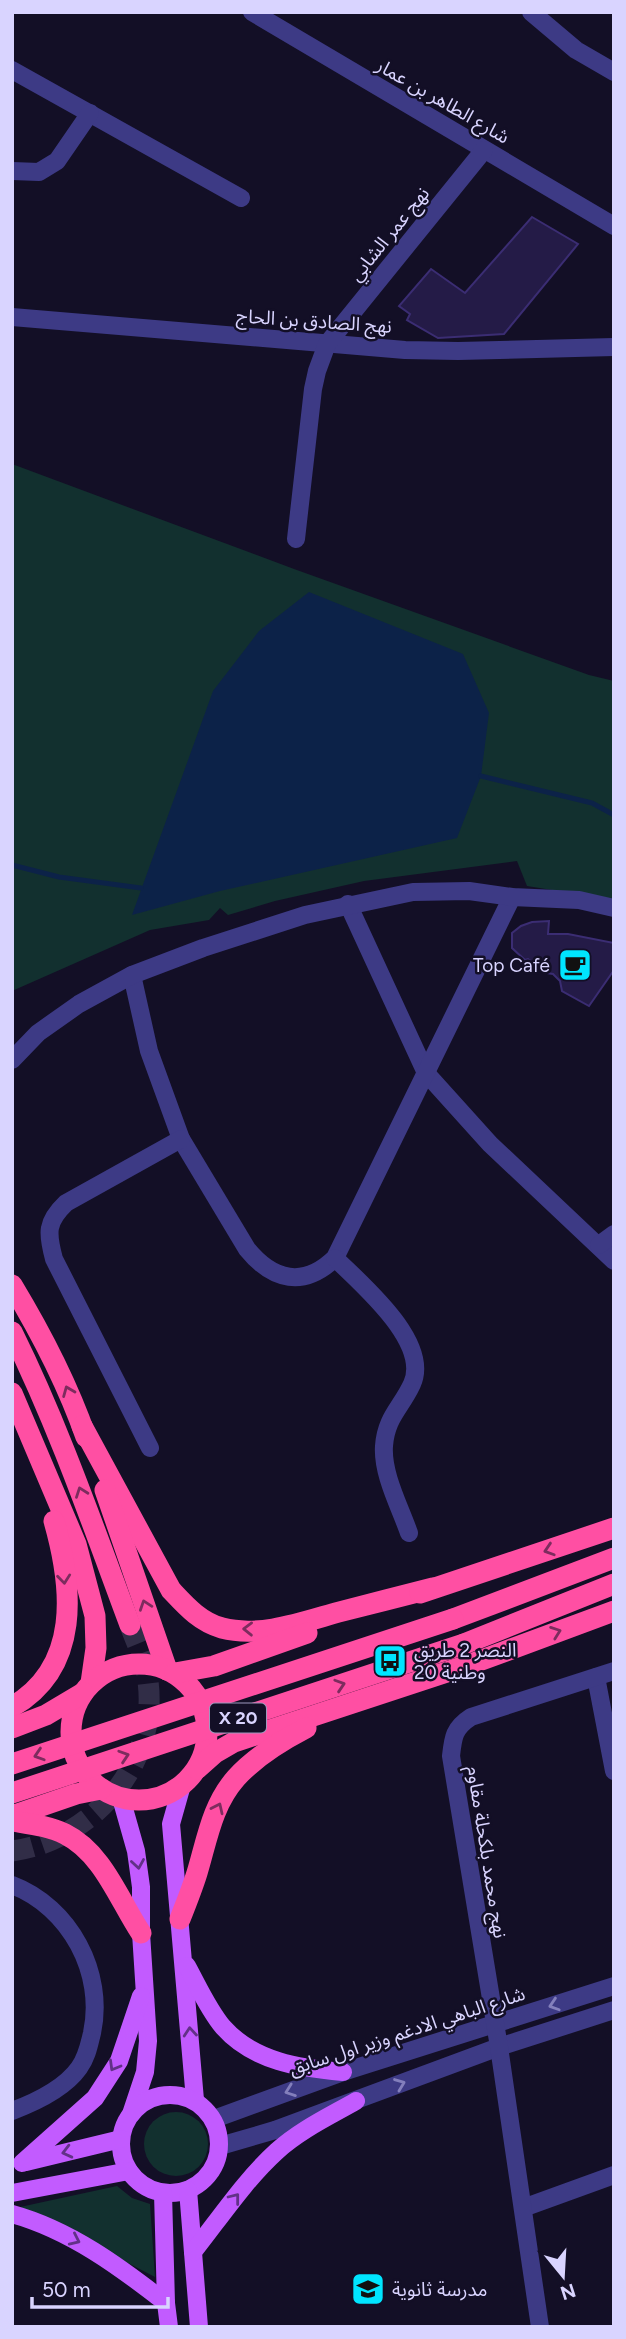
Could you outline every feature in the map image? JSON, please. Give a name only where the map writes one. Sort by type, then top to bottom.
[{"type":"highway","points":[[14,1286],[43,1335],[82,1426],[171,1672]]},
{"type":"highway","points":[[12,1332],[61,1437],[130,1625]]},
{"type":"highway","points":[[12,1393],[76,1544],[95,1616],[96,1648],[87,1688],[73,1712],[71,1734],[74,1755],[85,1774],[101,1788],[121,1798],[142,1800],[163,1796],[215,1753],[234,1742],[468,1665],[614,1611]]},
{"type":"highway","points":[[82,1426],[159,1570],[178,1598],[204,1620],[224,1628],[279,1628],[433,1588]]},
{"type":"highway","points":[[12,1707],[37,1690],[60,1655],[66,1634],[61,1545],[33,1441]]},
{"type":"highway","points":[[171,1672],[214,1666],[433,1588],[614,1528]]},
{"type":"highway","name":"X 20","points":[[12,1764],[453,1619],[614,1558]]},
{"type":"highway","name":"X 20","points":[[12,1793],[464,1644],[614,1584]]},
{"type":"highway","points":[[12,1728],[46,1715],[108,1671],[127,1665],[147,1664],[171,1672],[191,1688],[202,1706],[207,1727],[205,1748],[189,1777]]},
{"type":"highway","points":[[180,1919],[214,1816],[235,1779],[261,1755],[345,1707]]},
{"type":"highway","points":[[12,1816],[101,1788]]},
{"type":"highway","points":[[12,1821],[38,1825],[66,1835],[92,1854],[141,1933]]},
{"type":"main road","points":[[189,1777],[171,1824],[195,2101]]},
{"type":"main road","points":[[121,1798],[136,1851],[139,1875],[147,2052],[145,2072],[121,2139],[122,2155],[129,2171],[144,2185],[163,2193],[188,2190],[211,2173],[220,2146],[219,2132],[214,2119],[205,2108],[178,2095],[160,2095],[144,2102],[131,2114]]},
{"type":"main road","points":[[184,1959],[206,2002],[224,2028],[246,2046],[275,2062],[343,2072]]},
{"type":"main road","points":[[17,2164],[95,2098],[119,2061],[145,1979]]},
{"type":"main road","points":[[193,2252],[232,2200],[278,2149],[356,2101]]},
{"type":"main road","points":[[17,2164],[121,2139]]},
{"type":"main road","points":[[12,2193],[129,2171]]},
{"type":"main road","points":[[188,2190],[199,2327]]},
{"type":"main road","points":[[163,2193],[166,2303],[170,2327]]},
{"type":"main road","points":[[12,2214],[85,2245],[166,2303]]},
{"type":"street","name":"شارع الطاهر بن عمار","points":[[252,12],[614,226]]},
{"type":"street","points":[[531,12],[576,50],[614,72]]},
{"type":"street","points":[[12,70],[241,198]]},
{"type":"street","points":[[12,171],[39,172],[57,160],[90,113]]},
{"type":"street","name":"نهج عمر الشابي","points":[[327,344],[484,150]]},
{"type":"street","name":"نهج الصادق بن الحاج","points":[[12,317],[327,344],[458,351],[614,347]]},
{"type":"street","points":[[296,539],[313,389],[327,344]]},
{"type":"street","points":[[12,1060],[38,1033],[79,1004],[132,975],[262,928],[348,904],[413,892],[469,891],[512,897],[579,900],[614,908]]},
{"type":"street","points":[[132,975],[149,1051],[181,1139],[247,1249],[259,1264],[274,1273],[294,1278],[308,1276],[322,1270],[335,1258],[512,897]]},
{"type":"street","points":[[348,904],[426,1073],[490,1144],[614,1261]]},
{"type":"street","points":[[150,1448],[54,1259],[49,1228],[54,1214],[66,1203],[181,1139]]},
{"type":"street","points":[[599,1245],[614,1234]]},
{"type":"street","points":[[335,1258],[389,1312],[414,1354],[416,1368],[413,1382],[387,1425],[384,1450],[388,1472],[409,1533]]},
{"type":"street","name":"نهج محمد بلكحلة مقاوم","points":[[540,2327],[499,2047],[454,1786],[451,1756],[453,1737],[459,1724],[471,1717],[614,1671]]},
{"type":"street","points":[[596,1677],[614,1771]]},
{"type":"street","points":[[12,1885],[27,1891],[51,1908],[74,1937],[89,1967],[96,1996],[88,2051],[80,2067],[69,2080],[33,2103],[12,2111]]},
{"type":"street","name":"شارع الباهي الادغم وزير اول سابق","points":[[214,2119],[343,2072],[614,1986]]},
{"type":"street","points":[[220,2146],[275,2130],[499,2047],[614,2010]]},
{"type":"street","points":[[523,2208],[614,2175]]},
{"type":"green space","points":[[12,464],[294,569],[589,675],[614,681],[614,900],[527,886],[517,861],[364,881],[275,901],[228,915],[220,908],[209,920],[150,930],[12,991]]},
{"type":"green space","points":[[170,2112],[182,2112],[199,2121],[206,2132],[206,2156],[199,2167],[182,2176],[170,2176],[158,2171],[149,2162],[144,2150],[144,2138],[149,2126],[158,2117]]},
{"type":"green space","points":[[117,2186],[132,2198],[150,2204],[155,2277],[20,2207]]},
{"type":"water","points":[[309,592],[463,654],[489,713],[481,776],[457,838],[220,891],[132,915],[213,691],[259,631]]},
{"type":"building","points":[[532,217],[578,244],[504,334],[438,338],[407,320],[410,314],[399,306],[431,269],[465,293]]},
{"type":"building","name":"Top Café","points":[[549,921],[548,934],[568,934],[614,943],[614,970],[589,1006],[562,991],[560,981],[553,974],[547,973],[528,959],[525,960],[512,948],[512,933],[521,926]]},
{"type":"waterway","points":[[481,776],[592,803],[614,815]]},
{"type":"waterway","points":[[12,865],[59,877],[141,888]]},
{"type":"tunnel","points":[[12,1851],[42,1844],[71,1830],[96,1812],[117,1789],[134,1763],[145,1733],[149,1702],[145,1664],[130,1625]]},
{"type":"place","name":"Top Café","points":[[575,965]]},
{"type":"place","name":"النصر 2 طريق وطنية 20","points":[[390,1661]]},
{"type":"place","name":"مدرسة ثانوية","points":[[368,2289]]}]
